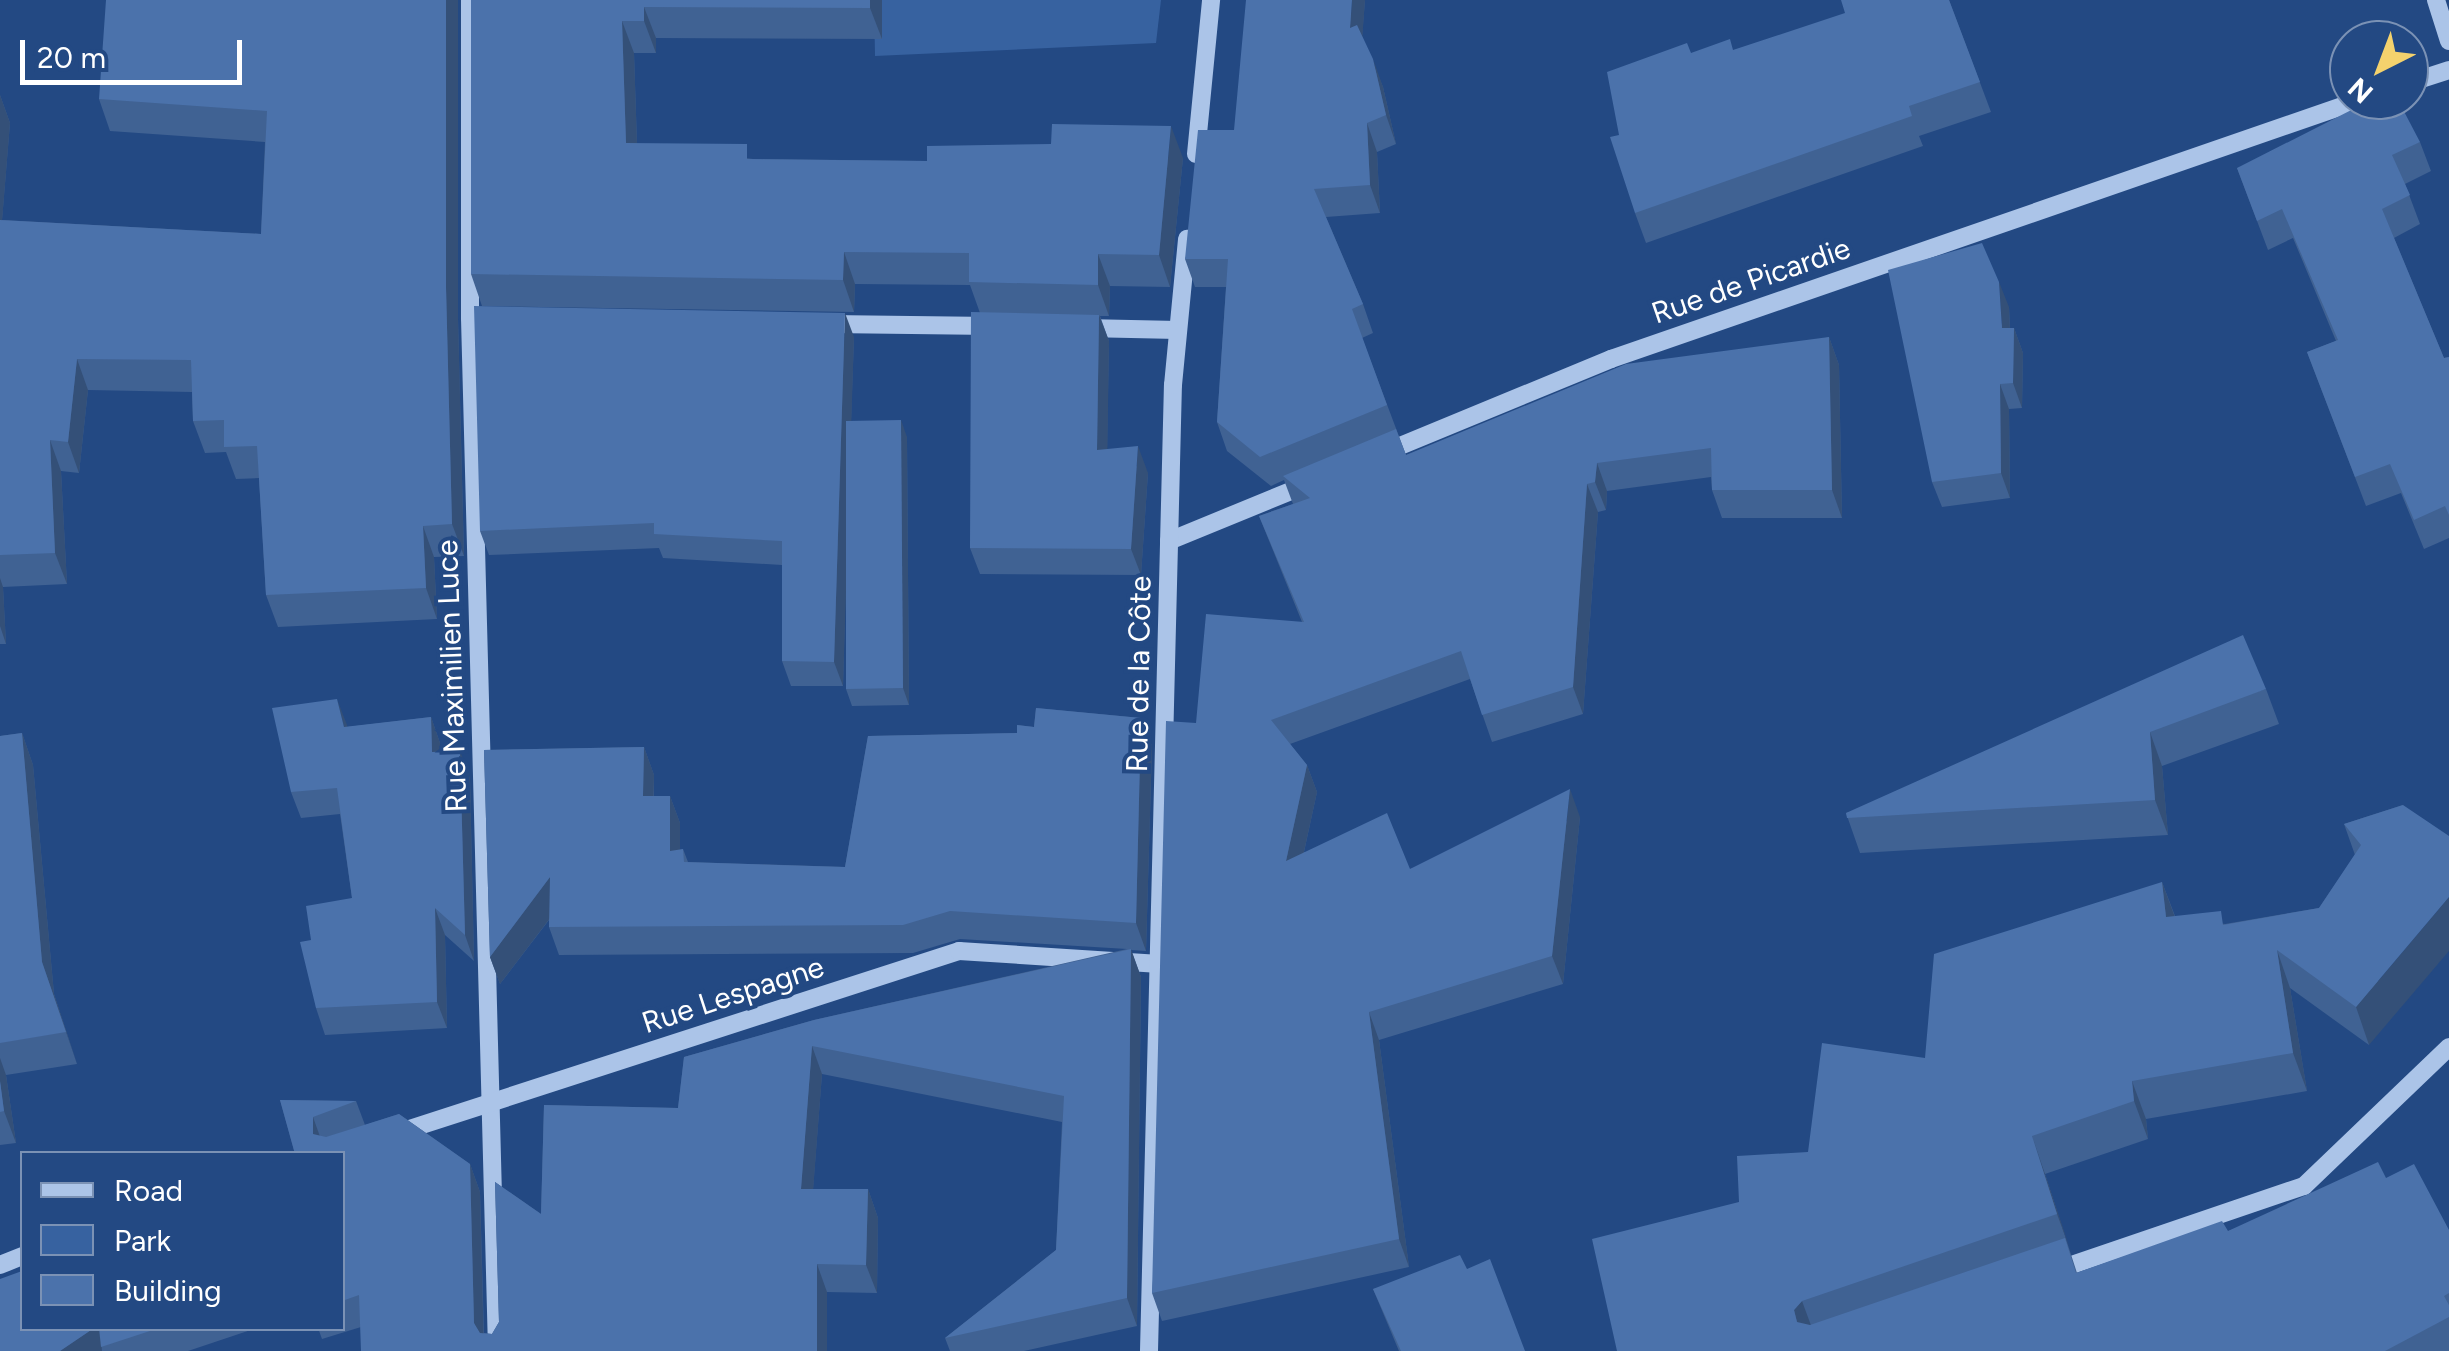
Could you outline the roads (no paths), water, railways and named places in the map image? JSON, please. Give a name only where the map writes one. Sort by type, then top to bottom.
[{"type":"street","name":"Rue Maximilien Luce","points":[[470,0],[470,318],[498,1351]]},
{"type":"street","points":[[1193,179],[1211,0]]},
{"type":"street","points":[[2436,0],[2449,41]]},
{"type":"street","name":"Rue de Picardie","points":[[1372,458],[1611,359],[2329,111]]},
{"type":"street","name":"Rue de la Côte","points":[[1149,1351],[1169,540],[1178,330],[1190,217]]},
{"type":"street","points":[[470,318],[490,318]]},
{"type":"street","points":[[804,323],[1021,327]]},
{"type":"street","points":[[1060,328],[1178,330]]},
{"type":"street","points":[[1169,540],[1335,472]]},
{"type":"street","name":"Rue Lespagne","points":[[367,1142],[959,951],[1160,964]]},
{"type":"street","points":[[2024,1281],[2304,1186],[2449,1048]]}]
